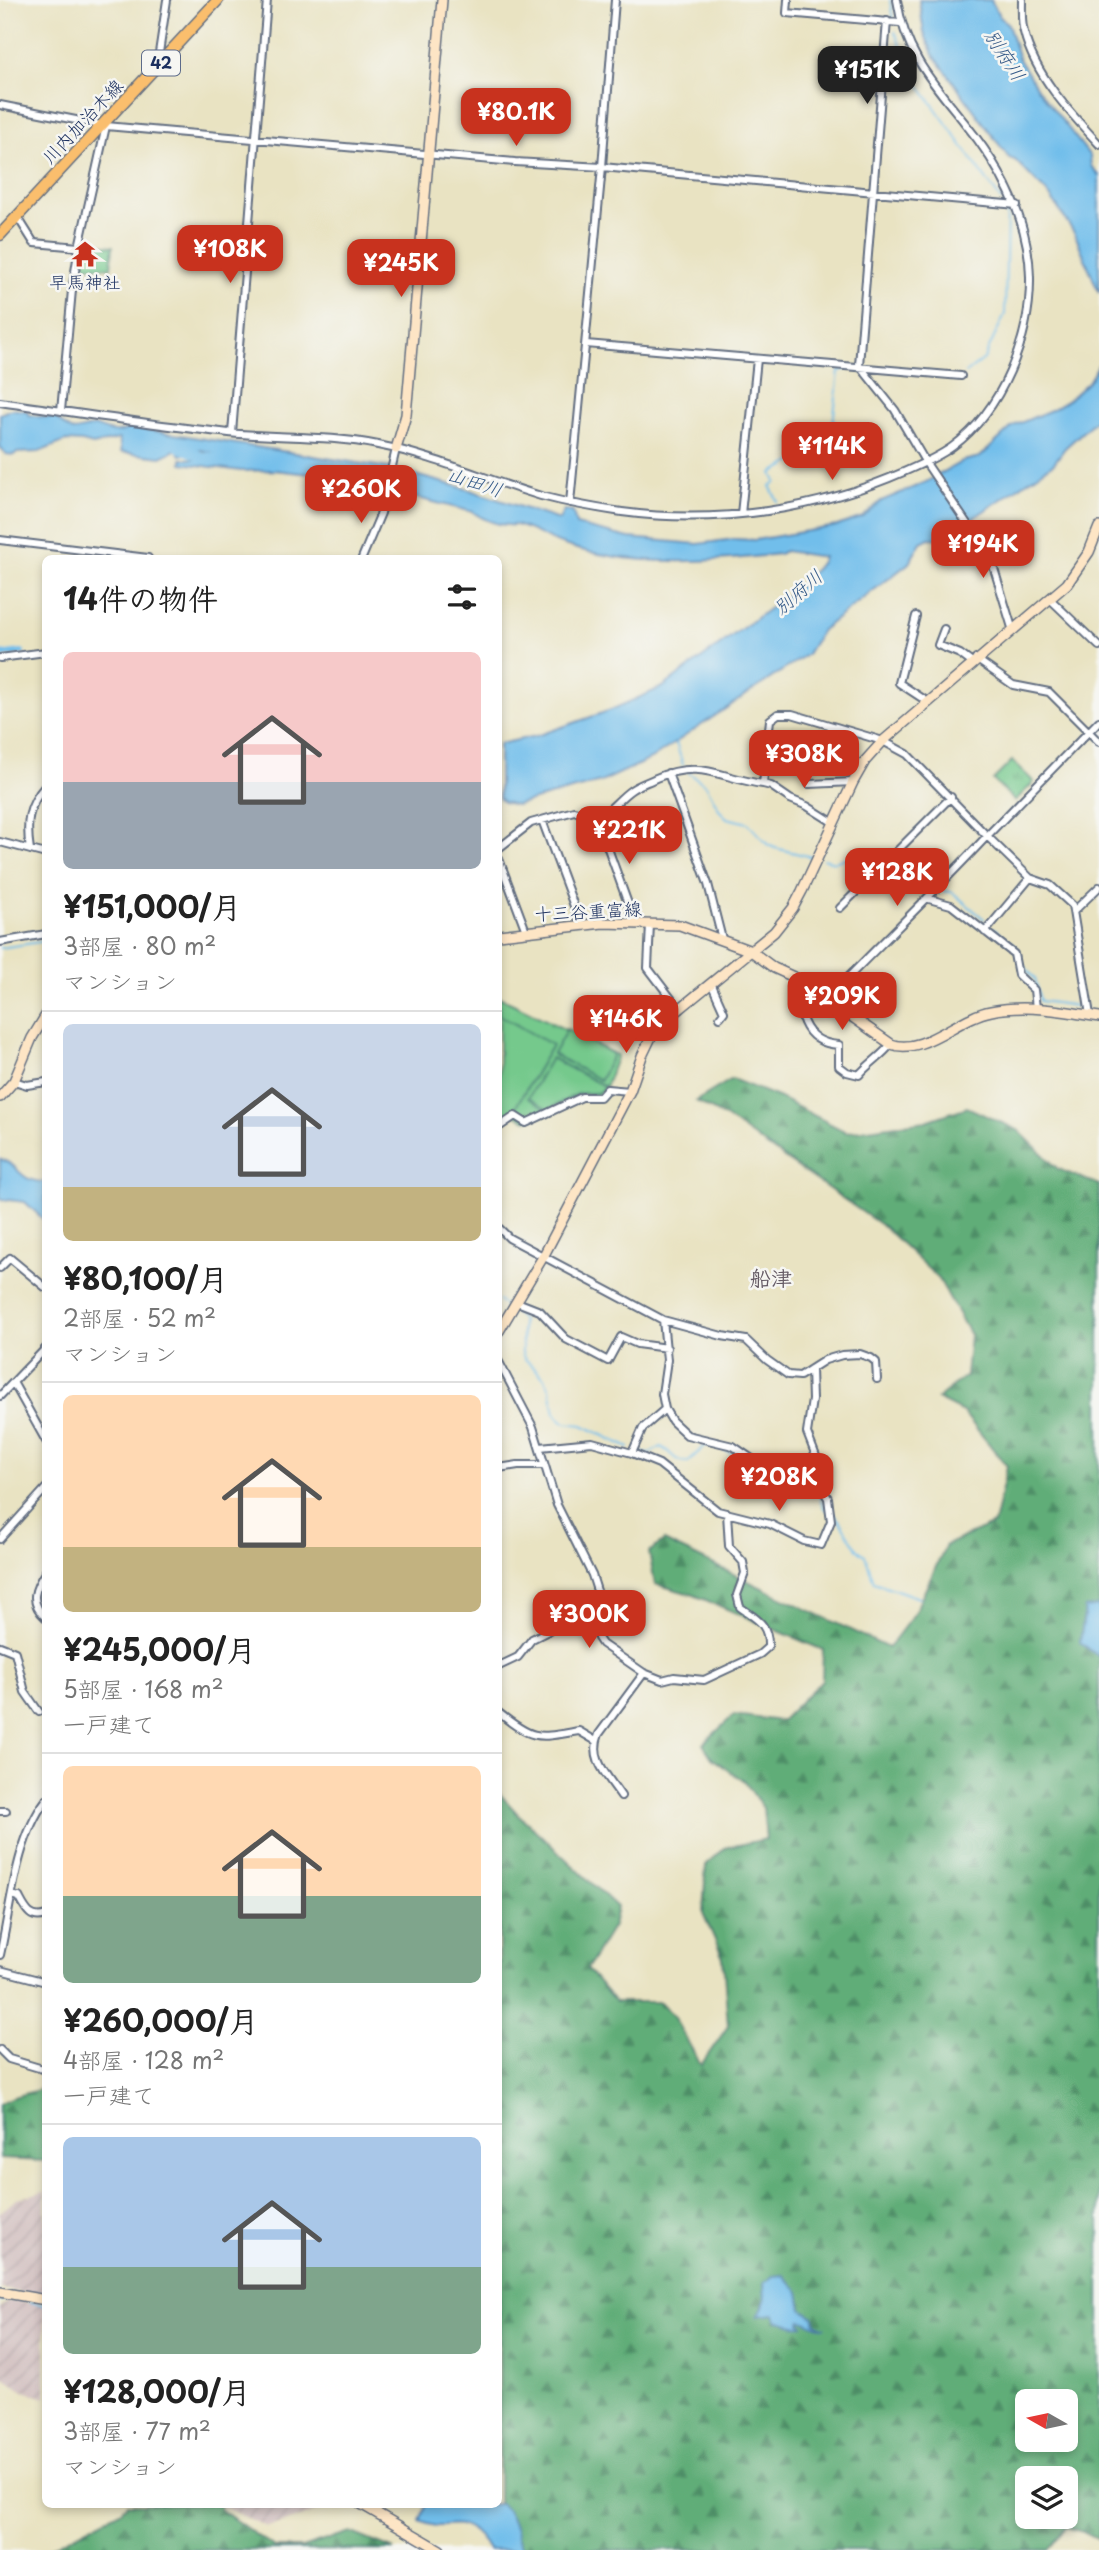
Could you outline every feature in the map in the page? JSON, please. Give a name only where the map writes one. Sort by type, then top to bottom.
[{"type":"main road","name":"川内加治木線","points":[[0,235],[218,0]]},
{"type":"street","points":[[156,68],[167,0]]},
{"type":"street","points":[[232,433],[267,0]]},
{"type":"street","points":[[363,555],[384,500],[406,415],[442,0]]},
{"type":"street","points":[[570,503],[615,0]]},
{"type":"street","points":[[788,0],[787,13],[900,23]]},
{"type":"street","points":[[0,402],[232,433],[312,437],[375,444],[570,503],[650,514],[741,514],[782,510],[884,481],[926,463],[954,446],[963,437],[989,409],[1011,373],[1024,332],[1030,276],[1026,238],[1017,205],[965,123],[913,53],[900,23],[897,0]]},
{"type":"street","points":[[1022,0],[1023,29],[1045,79],[1099,144]]},
{"type":"street","points":[[887,21],[859,365],[895,410],[926,463],[991,559],[1013,631]]},
{"type":"street","points":[[0,105],[104,125],[256,140],[602,167],[1017,205]]},
{"type":"street","points":[[61,411],[72,290],[104,125]]},
{"type":"street","points":[[17,216],[34,243],[79,247]]},
{"type":"street","points":[[586,344],[859,365],[961,376]]},
{"type":"street","points":[[741,514],[757,359]]},
{"type":"street","points":[[502,1327],[543,1257],[630,1091],[655,1029],[774,932],[793,908],[865,761],[883,741],[974,661],[1051,599],[1079,569],[1099,527]]},
{"type":"street","points":[[0,540],[123,555]]},
{"type":"street","points":[[1051,599],[1099,645]]},
{"type":"street","points":[[916,616],[899,683],[928,702]]},
{"type":"street","points":[[944,629],[937,645],[974,661],[1013,685],[1049,692],[1099,742]]},
{"type":"street","points":[[0,658],[42,653]]},
{"type":"street","points":[[763,783],[770,720],[778,714],[792,713],[883,741],[907,754],[1030,878],[1050,885],[1072,905],[1094,1016],[1036,1008],[992,1010],[970,1018],[916,1046],[901,1047],[891,1044],[869,1062],[859,1075],[847,1072],[839,1066],[839,1045],[830,1044],[813,1034],[800,1018],[798,979]]},
{"type":"street","points":[[827,999],[906,917],[929,899],[1099,721]]},
{"type":"street","points":[[831,726],[831,753]]},
{"type":"street","points":[[502,846],[531,823],[574,811],[597,818],[607,813],[632,789],[668,773],[690,768],[702,768],[747,782],[763,783],[834,823]]},
{"type":"street","points":[[668,773],[708,884],[722,939]]},
{"type":"street","points":[[809,784],[853,782]]},
{"type":"street","points":[[30,850],[27,824],[30,808],[42,791]]},
{"type":"street","points":[[840,908],[951,797]]},
{"type":"street","points":[[597,818],[635,923]]},
{"type":"street","points":[[542,820],[581,925]]},
{"type":"street","points":[[0,842],[42,854]]},
{"type":"street","points":[[502,867],[526,931]]},
{"type":"street","points":[[985,932],[1030,878]]},
{"type":"street","points":[[1074,911],[1099,887]]},
{"type":"street","points":[[929,899],[951,905],[1014,954],[1018,975],[1034,990],[1036,1008]]},
{"type":"street","points":[[650,924],[649,968],[680,1010]]},
{"type":"street","name":"十三谷重富線","points":[[502,932],[581,925],[680,925],[751,951],[775,968],[798,979],[891,1044]]},
{"type":"street","points":[[0,942],[42,935]]},
{"type":"street","points":[[711,983],[724,1012],[720,1017]]},
{"type":"street","points":[[0,1097],[14,1081],[42,1022]]},
{"type":"street","points":[[14,1081],[27,1085],[42,1083]]},
{"type":"street","points":[[502,1122],[515,1116],[526,1123],[582,1097],[600,1097],[607,1088],[630,1091]]},
{"type":"street","points":[[502,1231],[509,1238],[543,1257],[663,1320],[747,1340],[767,1360],[788,1375],[800,1376],[825,1360],[860,1354],[872,1357],[876,1362],[877,1379]]},
{"type":"street","points":[[0,1268],[10,1258],[42,1285]]},
{"type":"street","points":[[516,1303],[540,1311],[566,1339],[608,1361],[621,1337],[637,1344],[667,1348]]},
{"type":"street","points":[[540,1447],[598,1441],[659,1464],[718,1511],[770,1524],[804,1541],[821,1545],[831,1521],[828,1498],[818,1483],[764,1465],[733,1446],[687,1435],[672,1421],[665,1409],[662,1394],[667,1360],[663,1320]]},
{"type":"street","points":[[0,1396],[42,1353]]},
{"type":"street","points":[[502,1368],[533,1427],[557,1505],[585,1558],[598,1594],[595,1624],[597,1638],[644,1673],[662,1679],[704,1679],[760,1654],[768,1647],[760,1620],[740,1607],[737,1595],[745,1573],[743,1562],[729,1546],[727,1513]]},
{"type":"street","points":[[811,1369],[812,1400],[807,1433],[821,1469],[818,1483]]},
{"type":"street","points":[[14,1384],[42,1434]]},
{"type":"street","points":[[632,1453],[643,1428],[665,1409]]},
{"type":"street","points":[[502,1468],[544,1465]]},
{"type":"street","points":[[0,1539],[42,1492]]},
{"type":"street","points":[[42,1578],[35,1590],[34,1599],[42,1614]]},
{"type":"street","points":[[502,1665],[517,1657],[531,1639],[554,1628],[575,1608],[598,1594]]},
{"type":"street","points":[[0,1646],[15,1652],[25,1692],[39,1712]]},
{"type":"street","points":[[621,1796],[595,1755],[596,1741],[644,1673]]},
{"type":"street","points":[[502,1715],[523,1730],[539,1737],[554,1737],[579,1731],[596,1741]]},
{"type":"street","points":[[0,1955],[26,1839],[42,1806]]},
{"type":"street","points":[[12,1895],[19,1897],[27,1913],[36,1917],[42,1916]]},
{"type":"street","points":[[0,1970],[42,1981]]},
{"type":"street","points":[[0,2050],[9,2059],[42,2069]]},
{"type":"street","points":[[1,2293],[42,2299]]},
{"type":"street","points":[[367,2508],[440,2550]]},
{"type":"shaded area","points":[[42,2192],[42,2296],[0,2289],[0,2213],[16,2199]]},
{"type":"shaded area","points":[[9,2301],[42,2304],[42,2397],[24,2391],[0,2375],[0,2308]]},
{"type":"shaded area","points":[[225,2508],[324,2508],[303,2517],[267,2527]]},
{"type":"green space","points":[[82,242],[113,246],[111,268],[78,265]]},
{"type":"green space","points":[[1012,761],[1034,782],[1015,801],[993,780]]},
{"type":"green space","points":[[502,998],[617,1055],[605,1088],[599,1095],[581,1095],[527,1120],[514,1114],[505,1120],[502,1118]]},
{"type":"green space","points":[[502,1017],[552,1045],[512,1113],[505,1118],[502,1116]]},
{"type":"green space","points":[[567,1029],[613,1054],[600,1080],[553,1054]]},
{"type":"green space","points":[[551,1058],[604,1086],[599,1092],[575,1095],[548,1110],[528,1098]]},
{"type":"green space","points":[[732,1079],[780,1098],[846,1132],[926,1121],[967,1107],[1018,1130],[1058,1169],[1099,1185],[1099,2540],[1073,2529],[1078,2529],[1078,2466],[1015,2466],[1015,2529],[1064,2529],[1048,2550],[523,2550],[502,2508],[502,1796],[617,1907],[613,1926],[587,1969],[615,2002],[660,2002],[673,2016],[701,2065],[728,2026],[723,1958],[703,1913],[706,1865],[725,1848],[766,1839],[763,1808],[745,1782],[712,1758],[703,1744],[734,1715],[781,1721],[822,1680],[823,1650],[694,1595],[655,1584],[649,1552],[664,1541],[888,1648],[914,1614],[946,1545],[994,1524],[1007,1466],[963,1412],[937,1399],[966,1375],[970,1335],[939,1279],[884,1227],[725,1117],[696,1101]]},
{"type":"green space","points":[[42,2089],[42,2161],[0,2159],[0,2104],[10,2098]]},
{"type":"green space","points":[[123,2508],[220,2508],[274,2548],[302,2548],[350,2532],[394,2550],[46,2550]]},
{"type":"water","name":"別府川","points":[[919,0],[991,0],[1000,17],[1008,24],[1019,59],[1037,88],[1090,156],[1091,166],[1099,175],[1099,293],[1075,234],[1050,196],[1015,160],[1009,158],[933,54],[924,33]]},
{"type":"water","name":"別府川","points":[[1099,364],[1099,417],[1065,448],[1054,463],[943,539],[929,538],[921,542],[909,563],[822,630],[807,654],[651,759],[601,782],[516,805],[502,801],[502,743],[536,736],[611,710],[663,687],[801,585],[823,557],[785,551],[753,557],[698,561],[616,557],[564,545],[517,525],[494,523],[473,512],[389,489],[332,483],[310,474],[274,470],[241,471],[182,463],[182,459],[233,458],[201,450],[181,455],[177,449],[161,457],[121,452],[119,439],[93,445],[66,441],[39,452],[14,455],[6,454],[0,447],[0,414],[11,409],[49,418],[50,414],[56,415],[56,418],[72,431],[94,426],[121,432],[130,427],[389,468],[470,490],[559,520],[564,510],[573,512],[576,525],[629,538],[698,544],[734,539],[755,540],[837,526],[863,517],[881,501],[924,483],[963,461],[980,457],[1013,426],[1051,410],[1068,400],[1088,382]]},
{"type":"water","points":[[0,1159],[29,1179],[42,1182],[42,1218],[25,1202],[0,1199]]},
{"type":"water","points":[[1099,1606],[1099,1657],[1080,1642],[1085,1608]]},
{"type":"water","points":[[784,2275],[799,2292],[802,2309],[823,2327],[801,2320],[803,2325],[777,2321],[774,2314],[758,2316],[764,2305],[764,2283],[773,2276]]},
{"type":"water","points":[[502,2506],[509,2514],[523,2550],[488,2550],[479,2537],[464,2526],[431,2525],[420,2521],[425,2508]]},
{"type":"waterway","points":[[890,0],[893,21]]},
{"type":"waterway","points":[[895,32],[914,78],[1001,200]]},
{"type":"waterway","points":[[966,373],[984,359],[1005,314],[1007,210]]},
{"type":"waterway","points":[[778,502],[770,486],[776,482],[772,473],[831,441],[839,371],[847,369]]},
{"type":"waterway","name":"山田川","points":[[179,447],[203,457],[246,458]]},
{"type":"waterway","points":[[0,655],[22,652]]},
{"type":"waterway","points":[[676,743],[683,765]]},
{"type":"waterway","points":[[689,773],[706,785],[720,811],[727,818],[748,823],[768,845],[812,857]]},
{"type":"waterway","points":[[823,859],[835,862],[847,857],[882,854],[893,850]]},
{"type":"waterway","points":[[902,853],[934,883]]},
{"type":"waterway","points":[[942,891],[952,892],[984,919]]},
{"type":"waterway","points":[[994,928],[1017,947],[1022,964],[1035,979],[1040,1001],[1085,1007]]},
{"type":"waterway","points":[[0,948],[42,942]]},
{"type":"waterway","points":[[502,1304],[507,1308]]},
{"type":"waterway","points":[[515,1313],[522,1320],[524,1358],[544,1377],[559,1418],[565,1423],[582,1425],[629,1448]]},
{"type":"waterway","points":[[638,1451],[649,1454],[661,1447],[676,1459],[688,1462],[706,1445],[717,1447],[771,1476],[809,1485],[827,1510]]},
{"type":"waterway","points":[[832,1512],[857,1549],[865,1555],[874,1582],[919,1598]]},
{"type":"waterway","points":[[0,2301],[10,2298]]},
{"type":"waterway","points":[[29,2302],[42,2304]]},
{"type":"place","name":"早馬神社","points":[[85,254]]},
{"type":"district","name":"船津","points":[[771,1279]]}]
